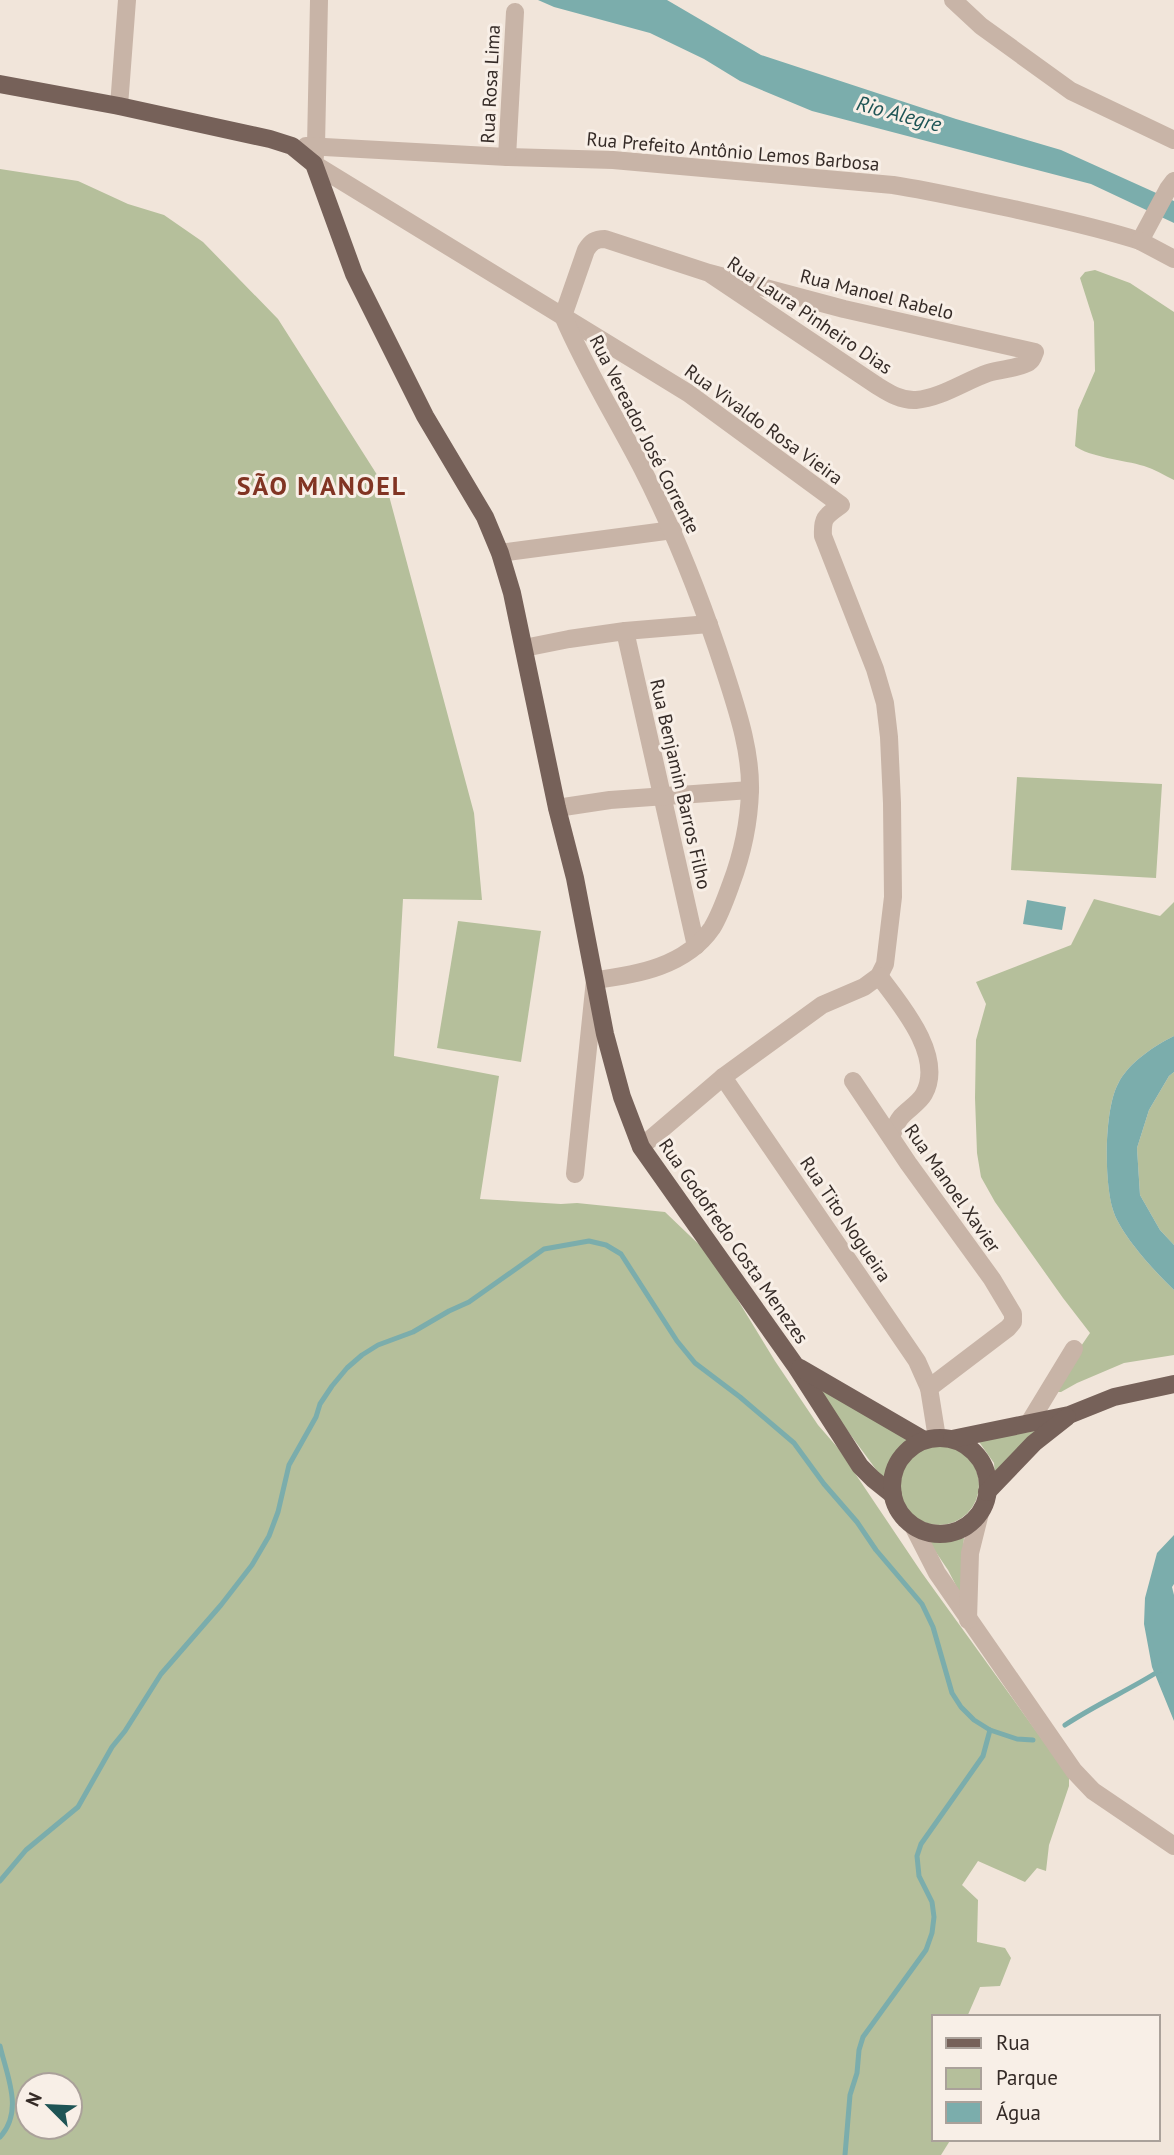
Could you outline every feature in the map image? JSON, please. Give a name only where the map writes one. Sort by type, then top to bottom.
[{"type":"main road","points":[[0,84],[119,106],[270,139],[292,146],[314,164]]},
{"type":"main road","name":"Rua Godofredo Costa Menezes","points":[[314,164],[354,274],[425,416],[485,517],[500,553],[512,593],[557,808],[575,878],[605,1034],[622,1097],[641,1146],[795,1365],[860,1465],[893,1495]]},
{"type":"main road","points":[[795,1365],[938,1439],[976,1455],[983,1465],[987,1492]]},
{"type":"main road","points":[[1069,1415],[1034,1443],[987,1492],[980,1513],[970,1524],[957,1531],[942,1534],[927,1532],[913,1526],[897,1507],[892,1480],[905,1453],[938,1439],[1069,1415],[1114,1397],[1174,1384]]},
{"type":"street","points":[[119,106],[127,0]]},
{"type":"street","points":[[314,164],[319,0]]},
{"type":"street","points":[[953,0],[981,26],[1072,92],[1174,140]]},
{"type":"street","name":"Rua Rosa Lima","points":[[507,158],[515,12]]},
{"type":"street","name":"Rua Prefeito Antônio Lemos Barbosa","points":[[292,146],[507,158],[613,160],[892,185],[1110,231],[1140,241],[1174,259]]},
{"type":"street","name":"Rua Vivaldo Rosa Vieira","points":[[314,164],[688,393],[841,505],[826,516],[822,524],[823,536],[875,669],[885,703],[889,737],[893,897],[885,964],[879,976]]},
{"type":"street","points":[[1140,241],[1171,185]]},
{"type":"street","name":"Rua Laura Pinheiro Dias","points":[[563,316],[586,250],[590,243],[605,239],[709,273],[876,386],[904,399],[918,400],[939,394],[988,373],[1025,364],[1032,360],[1035,352]]},
{"type":"street","name":"Rua Manoel Rabelo","points":[[709,273],[844,309],[1035,352]]},
{"type":"street","name":"Rua Vereador José Corrente","points":[[563,316],[577,350],[641,465],[673,530],[709,624],[739,716],[748,756],[750,790],[740,862],[712,928],[696,946],[665,965],[632,975],[595,980]]},
{"type":"street","points":[[500,553],[673,530]]},
{"type":"street","points":[[524,648],[625,631],[709,624]]},
{"type":"street","name":"Rua Benjamin Barros Filho","points":[[625,631],[696,946]]},
{"type":"street","points":[[557,808],[610,800],[750,790]]},
{"type":"street","points":[[641,1146],[723,1077],[821,1005],[864,987],[879,976],[915,1025],[929,1070],[928,1085],[923,1096],[899,1119],[891,1137]]},
{"type":"street","points":[[575,1174],[595,980]]},
{"type":"street","name":"Rua Tito Nogueira","points":[[723,1077],[917,1361],[929,1388],[938,1439]]},
{"type":"street","name":"Rua Manoel Xavier","points":[[853,1081],[992,1279],[1013,1314],[1013,1322],[1004,1332],[929,1388]]},
{"type":"street","points":[[1029,1423],[1074,1349]]},
{"type":"street","points":[[968,1620],[970,1553],[980,1513]]},
{"type":"street","points":[[913,1526],[937,1573],[1073,1771],[1093,1791],[1174,1846]]},
{"type":"green space","points":[[0,169],[78,181],[128,204],[164,215],[203,242],[278,319],[388,492],[474,813],[482,900],[403,899],[394,1056],[499,1076],[480,1199],[577,1203],[665,1212],[711,1256],[818,1425],[838,1448],[922,1573],[1069,1773],[1069,1786],[1049,1845],[1046,1871],[1037,1868],[1025,1882],[978,1861],[962,1885],[978,1900],[977,1942],[1005,1948],[1011,1958],[1000,1986],[980,1987],[968,2015],[932,2015],[932,2141],[950,2141],[941,2155],[0,2155]]},
{"type":"green space","points":[[1095,270],[1130,283],[1174,312],[1174,480],[1148,467],[1098,456],[1075,446],[1078,410],[1095,371],[1094,322],[1080,278],[1085,272]]},
{"type":"green space","points":[[1017,777],[1162,784],[1156,878],[1011,870]]},
{"type":"green space","points":[[1094,899],[1160,916],[1174,902],[1174,1036],[1142,1056],[1122,1076],[1113,1096],[1107,1146],[1110,1197],[1117,1220],[1139,1253],[1174,1290],[1174,1355],[1124,1363],[1061,1392],[1054,1392],[1055,1384],[1090,1333],[995,1202],[981,1177],[977,1153],[976,1040],[986,1004],[976,982],[1071,945]]},
{"type":"green space","points":[[458,921],[541,931],[521,1062],[437,1048]]},
{"type":"green space","points":[[1174,1072],[1174,1245],[1160,1230],[1140,1195],[1137,1148],[1149,1110]]},
{"type":"green space","points":[[808,1377],[910,1436],[895,1453],[886,1483]]},
{"type":"green space","points":[[1047,1426],[995,1476],[994,1463],[977,1439],[1030,1432]]},
{"type":"green space","points":[[939,1445],[954,1448],[967,1457],[976,1470],[979,1485],[976,1500],[967,1513],[954,1522],[939,1525],[924,1522],[911,1513],[902,1500],[899,1485],[902,1470],[911,1457],[924,1448]]},
{"type":"green space","points":[[964,1538],[961,1569],[964,1601],[929,1542]]},
{"type":"water","name":"Rio Alegre","points":[[538,0],[667,0],[761,55],[956,119],[1061,150],[1174,201],[1174,223],[1091,184],[812,111],[740,81],[704,59],[650,33],[554,7]]},
{"type":"water","points":[[1027,900],[1066,907],[1062,930],[1023,924]]},
{"type":"water","points":[[1174,1036],[1174,1072],[1149,1110],[1137,1148],[1140,1195],[1160,1230],[1174,1245],[1174,1290],[1139,1253],[1117,1220],[1110,1198],[1107,1146],[1113,1096],[1122,1076],[1142,1056]]},
{"type":"water","points":[[1174,1535],[1174,1721],[1152,1667],[1144,1624],[1145,1598],[1157,1553]]},
{"type":"waterway","points":[[0,1881],[26,1850],[78,1807],[112,1747],[161,1674],[252,1565],[269,1536],[278,1512],[289,1465],[316,1417],[320,1404],[347,1368],[378,1345],[413,1332],[469,1302],[544,1249],[589,1241],[606,1245],[621,1254],[677,1341],[695,1363],[794,1443],[876,1550],[922,1604],[933,1627],[952,1693],[961,1707],[974,1720],[990,1730],[1017,1739],[1033,1740]]},
{"type":"waterway","points":[[1065,1725],[1159,1671]]},
{"type":"waterway","points":[[845,2155],[850,2095],[863,2037],[926,1950],[932,1933],[932,1902],[919,1876],[917,1856],[921,1844],[983,1756],[990,1730]]},
{"type":"waterway","points":[[0,2046],[12,2093],[11,2116],[0,2137]]},
{"type":"district","name":"SÃO MANOEL","points":[[322,486]]}]
